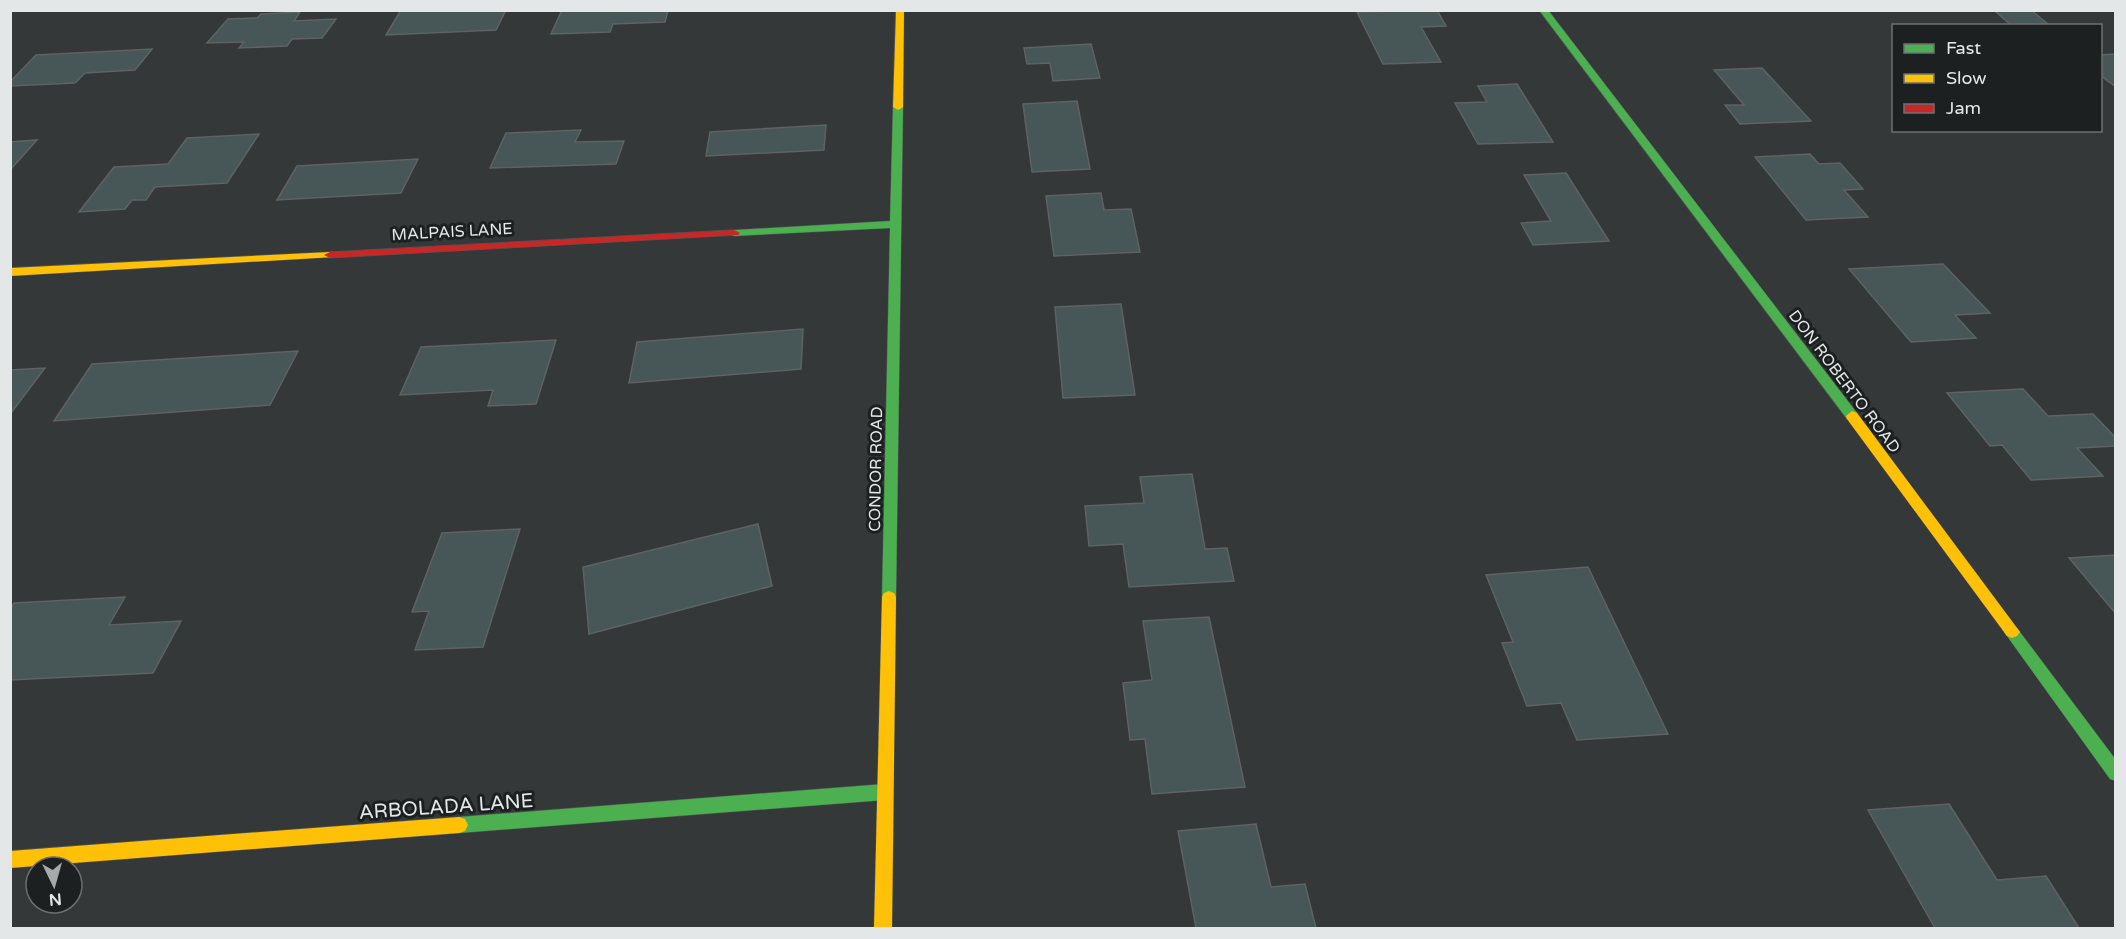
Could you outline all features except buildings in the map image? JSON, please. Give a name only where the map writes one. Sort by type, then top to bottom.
[{"type":"street","name":"CONDOR ROAD","points":[[882,928],[900,10]]},
{"type":"street","name":"DON ROBERTO ROAD","points":[[1544,10],[1826,381],[2115,774]]},
{"type":"street","name":"MALPAIS LANE","points":[[10,272],[896,224]]},
{"type":"street","name":"ARBOLADA LANE","points":[[10,860],[885,792]]},
{"type":"traffic: fast","points":[[1543,10],[1852,416]]},
{"type":"traffic: fast","points":[[889,597],[898,107]]},
{"type":"traffic: fast","points":[[734,233],[896,224]]},
{"type":"traffic: fast","points":[[2012,632],[2116,774]]},
{"type":"traffic: fast","points":[[459,825],[885,792]]},
{"type":"traffic: slow","points":[[898,107],[900,10]]},
{"type":"traffic: slow","points":[[10,272],[330,255]]},
{"type":"traffic: slow","points":[[1852,416],[2012,632]]},
{"type":"traffic: slow","points":[[883,928],[889,597]]},
{"type":"traffic: slow","points":[[10,860],[459,825]]},
{"type":"traffic: jam","points":[[330,255],[734,233]]}]
